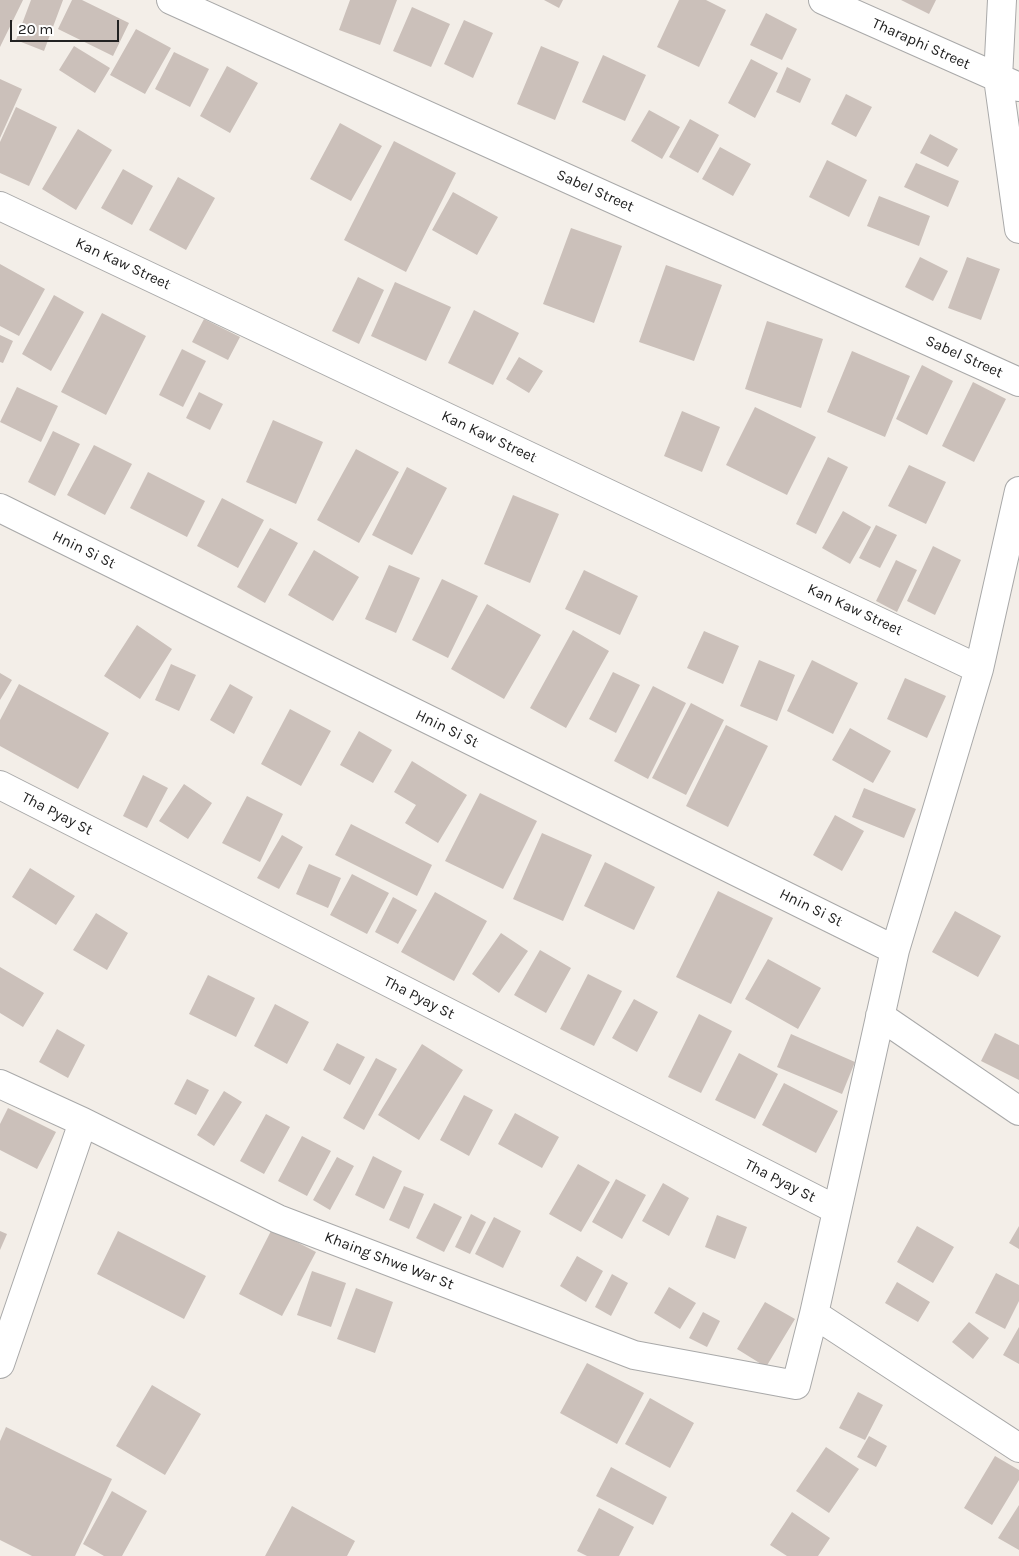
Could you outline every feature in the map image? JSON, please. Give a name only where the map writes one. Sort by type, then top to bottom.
[{"type":"street","name":"Sabel Street","points":[[170,0],[1019,382]]},
{"type":"street","name":"Tharaphi Street","points":[[823,0],[1009,83]]},
{"type":"street","points":[[1002,0],[1019,229]]},
{"type":"street","name":"Kan Kaw Street","points":[[0,206],[978,668]]},
{"type":"street","points":[[1019,490],[978,668],[895,950],[814,1314],[1019,1448]]},
{"type":"street","name":"Hnin Si St","points":[[0,508],[895,950]]},
{"type":"street","name":"Tha Pyay St","points":[[0,785],[837,1210]]},
{"type":"street","points":[[880,1016],[1019,1111]]},
{"type":"street","name":"Khaing Shwe War St","points":[[0,1084],[83,1122],[278,1219],[634,1355],[796,1386],[814,1314]]},
{"type":"street","points":[[2,1354],[83,1122]]},
{"type":"building","points":[[0,0],[23,0],[0,47]]},
{"type":"building","points":[[31,0],[63,0],[44,51],[16,40]]},
{"type":"building","points":[[72,0],[82,0],[129,23],[113,56],[58,29]]},
{"type":"building","points":[[350,0],[397,0],[380,45],[339,30]]},
{"type":"building","points":[[544,0],[563,0],[559,8]]},
{"type":"building","points":[[679,0],[706,0],[726,10],[699,67],[657,47]]},
{"type":"building","points":[[901,0],[936,0],[929,14]]},
{"type":"building","points":[[412,7],[450,24],[431,67],[393,51]]},
{"type":"building","points":[[766,13],[797,29],[782,60],[750,45]]},
{"type":"building","points":[[464,20],[493,33],[473,78],[444,64]]},
{"type":"building","points":[[136,29],[171,48],[145,94],[110,75]]},
{"type":"building","points":[[74,46],[110,68],[95,93],[59,70]]},
{"type":"building","points":[[541,46],[579,62],[555,120],[517,104]]},
{"type":"building","points":[[174,52],[209,69],[190,107],[155,89]]},
{"type":"building","points":[[603,55],[646,75],[625,121],[582,102]]},
{"type":"building","points":[[751,59],[778,73],[755,118],[728,103]]},
{"type":"building","points":[[227,66],[258,83],[230,133],[200,116]]},
{"type":"building","points":[[787,67],[811,79],[800,103],[776,92]]},
{"type":"building","points":[[0,79],[22,89],[0,138]]},
{"type":"building","points":[[846,94],[872,107],[856,137],[831,124]]},
{"type":"building","points":[[16,107],[57,127],[29,186],[0,173],[0,142]]},
{"type":"building","points":[[649,110],[680,127],[662,159],[631,141]]},
{"type":"building","points":[[690,119],[719,135],[698,173],[669,157]]},
{"type":"building","points":[[340,123],[382,146],[351,201],[310,179]]},
{"type":"building","points":[[78,129],[112,150],[76,210],[42,189]]},
{"type":"building","points":[[930,134],[958,149],[948,167],[920,153]]},
{"type":"building","points":[[394,141],[456,173],[406,272],[344,240]]},
{"type":"building","points":[[720,147],[751,164],[733,196],[702,179]]},
{"type":"building","points":[[827,160],[867,180],[849,217],[809,197]]},
{"type":"building","points":[[916,163],[959,181],[948,207],[904,187]]},
{"type":"building","points":[[123,169],[153,186],[132,225],[101,208]]},
{"type":"building","points":[[178,177],[215,198],[186,250],[149,230]]},
{"type":"building","points":[[453,192],[498,217],[477,255],[432,230]]},
{"type":"building","points":[[879,196],[930,216],[919,246],[867,226]]},
{"type":"building","points":[[571,228],[622,246],[594,323],[543,304]]},
{"type":"building","points":[[920,257],[948,271],[933,301],[905,287]]},
{"type":"building","points":[[967,257],[1000,269],[981,320],[948,308]]},
{"type":"building","points":[[0,264],[45,289],[19,336],[0,326]]},
{"type":"building","points":[[666,265],[722,285],[694,361],[639,342]]},
{"type":"building","points":[[358,277],[384,290],[359,344],[332,331]]},
{"type":"building","points":[[395,282],[451,307],[426,361],[371,336]]},
{"type":"building","points":[[54,295],[84,312],[51,371],[22,354]]},
{"type":"building","points":[[474,310],[519,333],[493,385],[448,363]]},
{"type":"building","points":[[102,313],[146,336],[106,415],[61,392]]},
{"type":"building","points":[[204,319],[240,337],[228,360],[192,342]]},
{"type":"building","points":[[767,321],[823,339],[801,408],[745,389]]},
{"type":"building","points":[[0,335],[13,341],[3,363],[0,362]]},
{"type":"building","points":[[182,349],[206,361],[183,407],[159,395]]},
{"type":"building","points":[[852,351],[910,376],[885,437],[827,412]]},
{"type":"building","points":[[519,357],[543,371],[529,393],[506,379]]},
{"type":"building","points":[[922,365],[953,381],[927,435],[896,419]]},
{"type":"building","points":[[973,382],[1006,399],[974,462],[942,446]]},
{"type":"building","points":[[17,387],[58,406],[41,442],[0,422]]},
{"type":"building","points":[[199,392],[223,404],[210,430],[186,418]]},
{"type":"building","points":[[755,407],[816,437],[787,495],[726,465]]},
{"type":"building","points":[[682,411],[720,427],[702,472],[664,456]]},
{"type":"building","points":[[273,420],[323,442],[296,504],[246,482]]},
{"type":"building","points":[[53,431],[80,444],[55,496],[28,482]]},
{"type":"building","points":[[94,445],[132,464],[105,515],[67,495]]},
{"type":"building","points":[[356,449],[399,472],[359,543],[317,520]]},
{"type":"building","points":[[828,457],[848,467],[816,534],[796,524]]},
{"type":"building","points":[[909,465],[946,482],[926,524],[888,506]]},
{"type":"building","points":[[407,467],[447,488],[412,555],[372,535]]},
{"type":"building","points":[[148,472],[205,501],[187,537],[130,508]]},
{"type":"building","points":[[513,495],[559,514],[530,583],[484,564]]},
{"type":"building","points":[[222,498],[264,520],[238,568],[197,546]]},
{"type":"building","points":[[843,511],[871,527],[850,564],[822,548]]},
{"type":"building","points":[[876,525],[897,535],[880,568],[859,558]]},
{"type":"building","points":[[270,528],[298,543],[265,603],[237,587]]},
{"type":"building","points":[[933,546],[961,560],[935,615],[907,601]]},
{"type":"building","points":[[314,550],[359,577],[333,621],[288,595]]},
{"type":"building","points":[[896,560],[917,570],[897,612],[876,601]]},
{"type":"building","points":[[389,565],[420,578],[396,633],[365,619]]},
{"type":"building","points":[[584,570],[638,596],[620,635],[565,609]]},
{"type":"building","points":[[442,579],[478,596],[448,658],[412,640]]},
{"type":"building","points":[[487,604],[541,635],[504,699],[451,669]]},
{"type":"building","points":[[137,625],[172,649],[140,699],[104,676]]},
{"type":"building","points":[[573,630],[609,651],[566,728],[530,708]]},
{"type":"building","points":[[704,631],[739,646],[723,684],[687,668]]},
{"type":"building","points":[[759,660],[795,675],[777,721],[740,706]]},
{"type":"building","points":[[812,660],[858,683],[833,734],[787,711]]},
{"type":"building","points":[[171,664],[196,675],[179,711],[155,700]]},
{"type":"building","points":[[613,672],[640,685],[616,733],[589,719]]},
{"type":"building","points":[[0,673],[12,680],[0,700]]},
{"type":"building","points":[[905,678],[946,696],[927,738],[887,719]]},
{"type":"building","points":[[19,684],[109,733],[78,789],[0,746],[0,720]]},
{"type":"building","points":[[230,684],[253,697],[234,734],[210,720]]},
{"type":"building","points":[[653,686],[686,703],[648,779],[614,761]]},
{"type":"building","points":[[691,703],[724,720],[686,795],[652,778]]},
{"type":"building","points":[[290,709],[331,731],[301,786],[261,764]]},
{"type":"building","points":[[726,725],[768,746],[728,827],[686,806]]},
{"type":"building","points":[[850,728],[891,751],[873,783],[832,760]]},
{"type":"building","points":[[359,731],[392,750],[373,783],[340,765]]},
{"type":"building","points":[[412,761],[467,795],[438,843],[405,823],[416,805],[394,792]]},
{"type":"building","points":[[143,775],[168,788],[147,828],[123,816]]},
{"type":"building","points":[[184,784],[212,803],[188,839],[159,821]]},
{"type":"building","points":[[864,788],[916,809],[904,838],[852,817]]},
{"type":"building","points":[[480,793],[537,821],[503,889],[445,861]]},
{"type":"building","points":[[247,796],[283,814],[260,862],[222,843]]},
{"type":"building","points":[[835,815],[864,831],[842,871],[813,855]]},
{"type":"building","points":[[351,824],[432,865],[417,896],[335,855]]},
{"type":"building","points":[[542,833],[592,855],[563,921],[513,899]]},
{"type":"building","points":[[282,835],[303,847],[279,889],[257,878]]},
{"type":"building","points":[[605,862],[655,887],[634,930],[584,906]]},
{"type":"building","points":[[309,864],[341,878],[328,908],[296,894]]},
{"type":"building","points":[[30,868],[75,896],[56,925],[12,897]]},
{"type":"building","points":[[352,874],[389,893],[367,934],[330,915]]},
{"type":"building","points":[[718,891],[773,918],[731,1004],[676,977]]},
{"type":"building","points":[[435,892],[487,921],[454,981],[401,952]]},
{"type":"building","points":[[393,897],[417,910],[398,944],[375,932]]},
{"type":"building","points":[[955,911],[1001,936],[978,977],[932,952]]},
{"type":"building","points":[[96,913],[128,933],[107,970],[73,950]]},
{"type":"building","points":[[501,933],[528,951],[499,993],[472,974]]},
{"type":"building","points":[[540,950],[571,968],[546,1013],[514,995]]},
{"type":"building","points":[[768,959],[821,988],[798,1029],[745,999]]},
{"type":"building","points":[[0,967],[44,993],[23,1027],[0,1013]]},
{"type":"building","points":[[588,974],[622,991],[594,1046],[560,1029]]},
{"type":"building","points":[[208,975],[255,998],[236,1037],[189,1014]]},
{"type":"building","points":[[634,999],[658,1012],[637,1052],[612,1038]]},
{"type":"building","points":[[275,1004],[309,1022],[287,1064],[254,1046]]},
{"type":"building","points":[[699,1014],[732,1031],[701,1093],[668,1077]]},
{"type":"building","points":[[57,1029],[85,1045],[68,1078],[39,1062]]},
{"type":"building","points":[[995,1033],[1019,1045],[1019,1080],[981,1061]]},
{"type":"building","points":[[791,1034],[855,1062],[842,1094],[777,1067]]},
{"type":"building","points":[[337,1043],[365,1057],[350,1085],[323,1070]]},
{"type":"building","points":[[422,1044],[463,1070],[419,1140],[378,1115]]},
{"type":"building","points":[[739,1053],[778,1074],[755,1119],[715,1100]]},
{"type":"building","points":[[376,1058],[397,1069],[364,1130],[343,1118]]},
{"type":"building","points":[[187,1079],[209,1090],[196,1115],[174,1104]]},
{"type":"building","points":[[784,1083],[838,1111],[816,1153],[762,1125]]},
{"type":"building","points":[[224,1091],[242,1102],[214,1146],[197,1135]]},
{"type":"building","points":[[464,1095],[493,1110],[469,1156],[440,1140]]},
{"type":"building","points":[[8,1108],[56,1132],[37,1169],[0,1150],[0,1124]]},
{"type":"building","points":[[515,1113],[559,1137],[542,1168],[498,1144]]},
{"type":"building","points":[[266,1114],[290,1127],[264,1174],[240,1161]]},
{"type":"building","points":[[302,1136],[331,1151],[307,1196],[278,1181]]},
{"type":"building","points":[[373,1156],[402,1171],[384,1209],[355,1195]]},
{"type":"building","points":[[337,1157],[354,1166],[330,1210],[313,1200]]},
{"type":"building","points":[[578,1164],[610,1182],[581,1232],[549,1214]]},
{"type":"building","points":[[616,1179],[646,1195],[622,1239],[592,1222]]},
{"type":"building","points":[[663,1183],[689,1198],[669,1236],[642,1221]]},
{"type":"building","points":[[404,1186],[424,1194],[409,1229],[389,1220]]},
{"type":"building","points":[[434,1203],[462,1217],[444,1252],[416,1238]]},
{"type":"building","points":[[471,1214],[486,1222],[470,1254],[455,1247]]},
{"type":"building","points":[[717,1215],[747,1227],[735,1259],[705,1247]]},
{"type":"building","points":[[494,1217],[521,1231],[503,1268],[475,1254]]},
{"type":"building","points":[[917,1226],[954,1247],[933,1283],[897,1262]]},
{"type":"building","points":[[1019,1226],[1019,1249],[1009,1243]]},
{"type":"building","points":[[272,1229],[316,1252],[282,1316],[239,1294]]},
{"type":"building","points":[[0,1231],[7,1234],[0,1250]]},
{"type":"building","points":[[118,1231],[206,1276],[184,1319],[97,1274]]},
{"type":"building","points":[[577,1256],[603,1271],[586,1302],[560,1286]]},
{"type":"building","points":[[312,1271],[346,1283],[331,1327],[297,1315]]},
{"type":"building","points":[[996,1273],[1019,1285],[1019,1301],[1005,1329],[975,1313]]},
{"type":"building","points":[[612,1274],[628,1283],[611,1316],[595,1307]]},
{"type":"building","points":[[897,1282],[930,1302],[918,1322],[885,1303]]},
{"type":"building","points":[[669,1287],[696,1303],[680,1329],[654,1313]]},
{"type":"building","points":[[356,1288],[393,1302],[375,1353],[337,1339]]},
{"type":"building","points":[[765,1302],[795,1319],[766,1367],[737,1349]]},
{"type":"building","points":[[703,1312],[720,1321],[707,1347],[689,1338]]},
{"type":"building","points":[[969,1322],[989,1338],[973,1359],[952,1342]]},
{"type":"building","points":[[1019,1327],[1019,1364],[1003,1355]]},
{"type":"building","points":[[587,1363],[644,1393],[617,1444],[560,1413]]},
{"type":"building","points":[[152,1385],[201,1414],[165,1475],[116,1446]]},
{"type":"building","points":[[858,1392],[883,1405],[865,1440],[839,1428]]},
{"type":"building","points":[[650,1398],[694,1423],[670,1468],[625,1444]]},
{"type":"building","points":[[6,1427],[112,1479],[75,1556],[32,1556],[0,1540],[0,1441]]},
{"type":"building","points":[[869,1436],[887,1446],[876,1467],[857,1457]]},
{"type":"building","points":[[826,1447],[859,1469],[829,1513],[796,1491]]},
{"type":"building","points":[[995,1456],[1019,1470],[1019,1480],[992,1525],[964,1508]]},
{"type":"building","points":[[611,1467],[667,1497],[653,1525],[596,1496]]},
{"type":"building","points":[[112,1491],[147,1511],[122,1556],[104,1556],[83,1544]]},
{"type":"building","points":[[1019,1505],[1019,1550],[998,1538]]},
{"type":"building","points":[[292,1506],[355,1541],[347,1556],[265,1556]]},
{"type":"building","points":[[599,1508],[634,1527],[619,1556],[587,1556],[577,1551]]},
{"type":"building","points":[[792,1512],[830,1538],[818,1556],[787,1556],[770,1545]]}]
